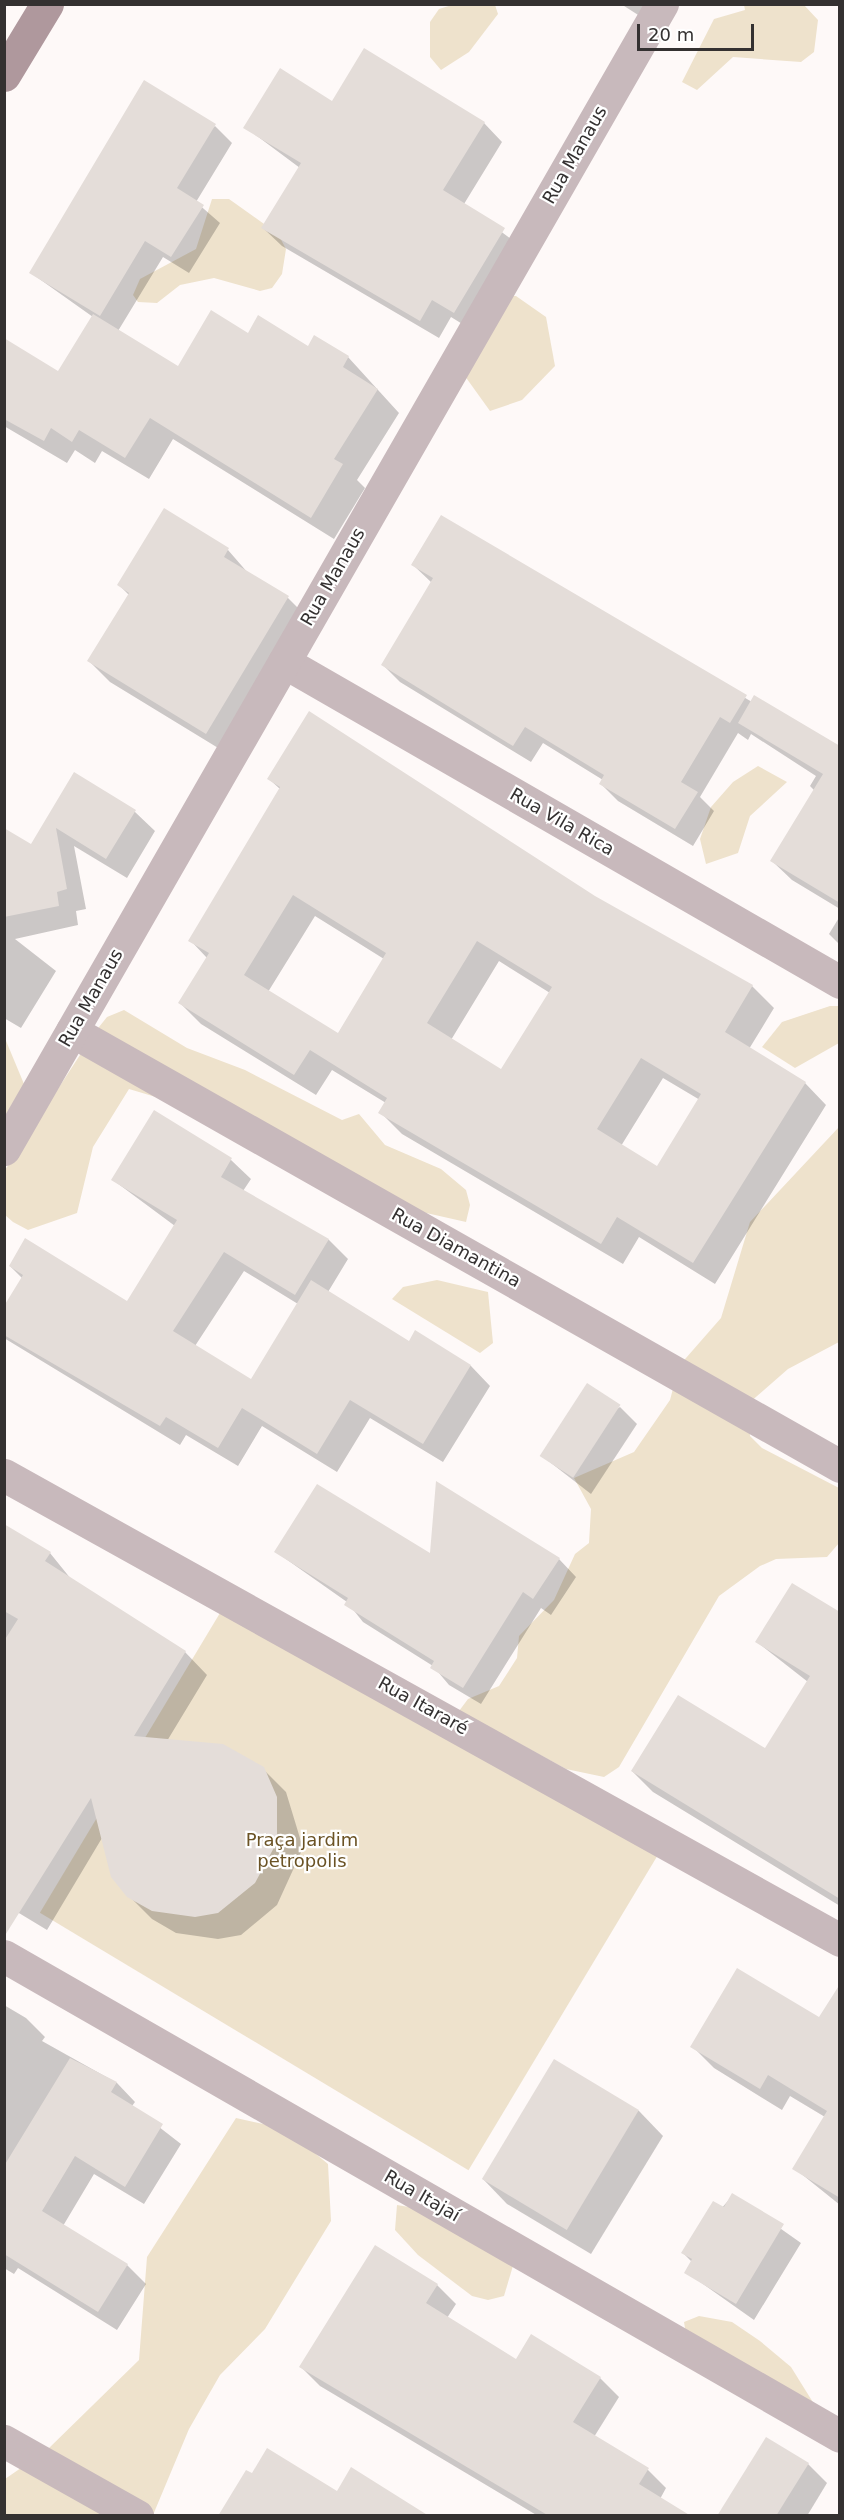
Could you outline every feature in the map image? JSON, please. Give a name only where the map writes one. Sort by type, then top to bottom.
[{"type":"main road","points":[[4,75],[47,4]]},
{"type":"street","name":"Rua Manaus","points":[[4,1149],[662,4]]},
{"type":"street","name":"Rua Vila Rica","points":[[284,662],[840,982]]},
{"type":"street","name":"Rua Diamantina","points":[[72,1031],[840,1466]]},
{"type":"street","name":"Rua Itararé","points":[[4,1475],[840,1940]]},
{"type":"street","name":"Rua Itajaí","points":[[4,1956],[840,2436]]},
{"type":"street","points":[[4,2441],[137,2516]]},
{"type":"green space","points":[[452,5],[495,5],[498,14],[469,52],[441,70],[430,57],[430,22],[439,9]]},
{"type":"green space","points":[[744,5],[804,5],[818,20],[814,52],[801,62],[733,57],[697,90],[682,82],[714,19],[745,10]]},
{"type":"green space","points":[[212,199],[229,199],[278,234],[286,249],[282,274],[272,288],[260,291],[214,278],[180,285],[157,303],[138,302],[133,295],[140,279],[196,249]]},
{"type":"green space","points":[[505,296],[516,296],[546,317],[555,366],[522,400],[490,411],[462,372]]},
{"type":"green space","points":[[758,766],[787,782],[750,816],[738,853],[706,864],[700,839],[711,807],[733,782]]},
{"type":"green space","points":[[830,1006],[839,1006],[839,1043],[795,1068],[762,1047],[782,1022]]},
{"type":"green space","points":[[124,1010],[187,1048],[245,1070],[342,1120],[359,1114],[385,1145],[441,1169],[466,1190],[470,1205],[466,1222],[413,1210],[179,1104],[129,1089],[93,1147],[77,1213],[28,1230],[13,1222],[5,1215],[5,1170],[95,1032],[107,1017]]},
{"type":"green space","points":[[4,1036],[24,1084],[4,1118]]},
{"type":"green space","points":[[839,1127],[839,1342],[788,1369],[749,1403],[750,1436],[762,1448],[839,1488],[839,1543],[827,1557],[776,1559],[760,1566],[719,1596],[619,1767],[604,1777],[566,1769],[459,1711],[468,1699],[499,1686],[517,1658],[519,1636],[554,1600],[575,1554],[589,1543],[591,1509],[574,1478],[634,1452],[670,1400],[679,1366],[721,1318],[750,1222]]},
{"type":"green space","points":[[437,1280],[488,1292],[493,1343],[480,1353],[392,1299],[403,1287]]},
{"type":"green space","name":"Praça jardim petropolis","points":[[232,1593],[661,1851],[468,2170],[40,1913]]},
{"type":"green space","points":[[236,2118],[286,2129],[328,2164],[331,2221],[265,2329],[220,2375],[189,2429],[153,2515],[5,2516],[5,2479],[47,2450],[139,2360],[147,2257]]},
{"type":"green space","points":[[397,2205],[415,2208],[515,2259],[504,2296],[488,2300],[472,2296],[418,2255],[395,2230]]},
{"type":"green space","points":[[699,2316],[732,2322],[760,2341],[791,2367],[819,2412],[687,2340],[684,2322]]},
{"type":"building","points":[[364,48],[485,122],[443,190],[505,228],[454,313],[432,300],[420,321],[261,228],[301,163],[243,128],[280,68],[332,101]]},
{"type":"building","points":[[144,80],[216,124],[177,188],[204,205],[171,257],[145,241],[100,316],[29,273]]},
{"type":"building","points":[[211,310],[248,333],[258,315],[308,346],[314,335],[349,356],[343,367],[378,389],[334,459],[343,464],[311,518],[150,418],[125,458],[79,430],[72,442],[51,428],[44,441],[4,419],[4,338],[58,371],[93,314],[178,366]]},
{"type":"building","points":[[164,508],[229,548],[224,557],[289,596],[206,734],[87,661],[129,593],[117,585]]},
{"type":"building","points":[[441,515],[747,695],[730,723],[720,717],[681,782],[698,792],[675,829],[599,784],[604,775],[525,727],[513,746],[381,665],[433,578],[411,565]]},
{"type":"building","points":[[754,695],[840,746],[840,903],[770,861],[823,774],[738,723]]},
{"type":"building","points":[[309,711],[595,896],[753,985],[725,1032],[806,1082],[693,1263],[617,1217],[601,1244],[378,1113],[387,1098],[310,1050],[294,1075],[178,1003],[209,953],[188,941],[280,787],[267,779]],"holes":[[[293,895],[386,953],[338,1033],[244,975]],[[477,941],[552,987],[501,1069],[427,1023]],[[641,1058],[701,1094],[657,1166],[597,1129]]]},
{"type":"building","points":[[74,772],[136,810],[106,859],[56,828],[67,889],[57,892],[59,906],[4,917],[4,828],[31,844]]},
{"type":"building","points":[[154,1110],[232,1158],[221,1177],[329,1239],[295,1295],[224,1252],[173,1331],[251,1379],[311,1280],[409,1341],[415,1330],[471,1365],[423,1444],[350,1400],[317,1454],[242,1408],[218,1448],[166,1417],[160,1426],[4,1335],[4,1306],[23,1275],[9,1266],[25,1238],[127,1301],[177,1220],[111,1180]]},
{"type":"building","points":[[587,1383],[621,1405],[573,1478],[540,1456]]},
{"type":"building","points":[[436,1481],[560,1558],[533,1599],[523,1592],[463,1688],[430,1668],[434,1661],[344,1605],[348,1598],[274,1552],[317,1484],[430,1553]]},
{"type":"building","points":[[4,1524],[51,1552],[45,1561],[186,1651],[134,1736],[223,1744],[264,1767],[277,1797],[277,1842],[255,1883],[218,1913],[195,1917],[152,1911],[127,1897],[111,1877],[91,1798],[4,1937],[4,1641],[18,1619],[4,1611]]},
{"type":"building","points":[[792,1583],[840,1612],[840,1899],[631,1771],[678,1695],[765,1748],[810,1676],[755,1642]]},
{"type":"building","points":[[737,1968],[819,2017],[840,1984],[840,2198],[792,2169],[827,2111],[768,2075],[760,2089],[690,2047]]},
{"type":"building","points":[[70,2058],[117,2082],[111,2092],[163,2124],[125,2187],[75,2156],[42,2211],[128,2264],[98,2312],[4,2254],[4,2166]]},
{"type":"building","points":[[554,2059],[639,2110],[567,2230],[482,2179]]},
{"type":"building","points":[[732,2193],[784,2224],[736,2304],[684,2273],[692,2259],[681,2253],[713,2201],[724,2207]]},
{"type":"building","points":[[375,2245],[438,2284],[426,2303],[516,2359],[531,2334],[601,2377],[573,2422],[649,2468],[639,2484],[691,2516],[549,2516],[299,2367]]},
{"type":"building","points":[[766,2437],[809,2463],[776,2516],[717,2516]]},
{"type":"building","points":[[267,2448],[337,2491],[351,2467],[429,2516],[218,2516],[246,2470],[252,2473]]}]
